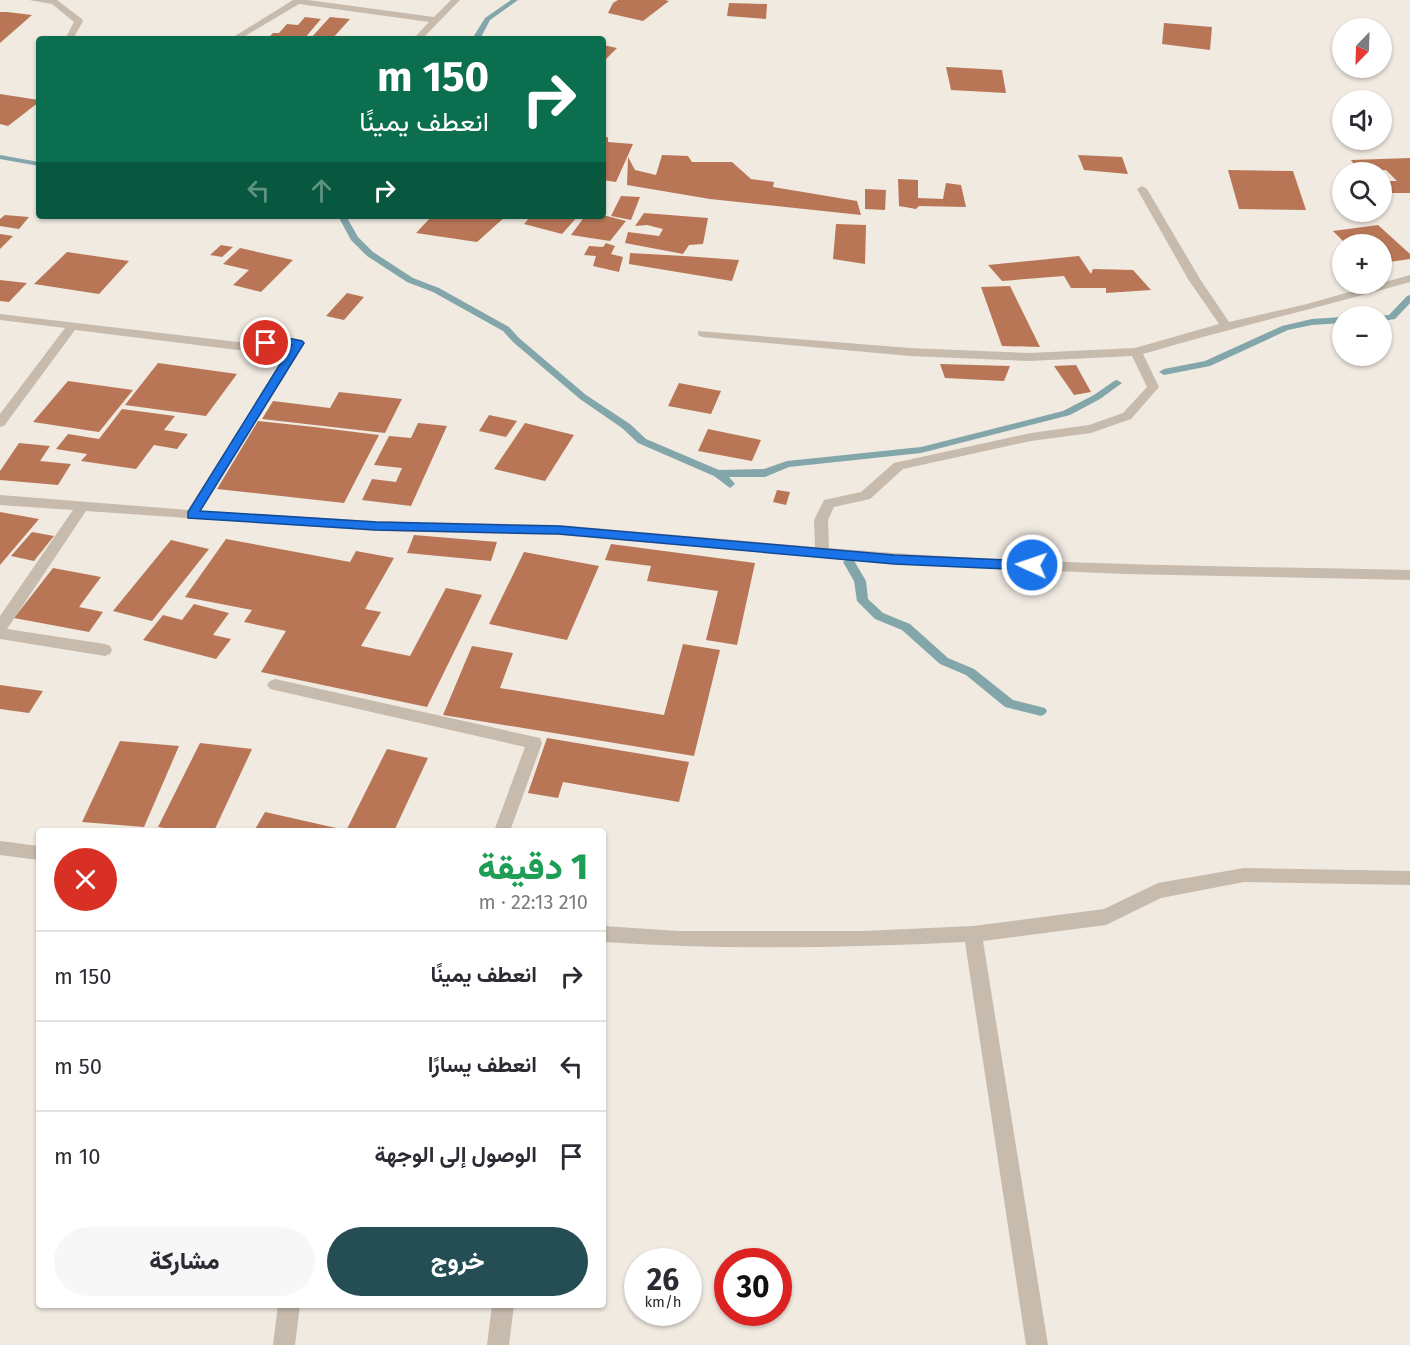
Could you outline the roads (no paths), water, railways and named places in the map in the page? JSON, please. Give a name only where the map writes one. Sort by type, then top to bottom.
[{"type":"street","points":[[33,0],[54,2],[79,21],[71,36]]},
{"type":"street","points":[[420,36],[456,0]]},
{"type":"street","points":[[239,36],[298,1],[435,21]]},
{"type":"street","points":[[1142,189],[1194,279],[1226,326]]},
{"type":"street","points":[[702,333],[910,352],[1017,357],[1136,352],[1226,326],[1310,307],[1410,278]]},
{"type":"street","points":[[0,317],[238,346],[282,340],[299,343],[192,515]]},
{"type":"street","points":[[0,423],[73,325]]},
{"type":"street","points":[[822,552],[821,520],[829,503],[865,496],[899,466],[1031,437],[1091,429],[1127,416],[1153,387],[1136,352]]},
{"type":"street","points":[[0,500],[376,526],[559,530],[894,559],[1113,569],[1410,575]]},
{"type":"street","points":[[0,627],[83,506]]},
{"type":"street","points":[[0,633],[105,650]]},
{"type":"street","points":[[275,685],[534,743],[503,828]]},
{"type":"street","points":[[0,848],[36,853]]},
{"type":"street","points":[[606,934],[678,939],[864,939],[973,934],[1106,917],[1158,891],[1244,875],[1410,878]]},
{"type":"street","points":[[973,934],[1037,1345]]},
{"type":"street","points":[[284,1345],[289,1308]]},
{"type":"street","points":[[498,1345],[503,1308]]},
{"type":"waterway","points":[[478,36],[487,19],[515,0]]},
{"type":"waterway","points":[[0,157],[36,163]]},
{"type":"waterway","points":[[344,219],[354,238],[370,254],[410,280],[436,290],[506,329],[583,397],[626,426],[642,441],[718,474]]},
{"type":"waterway","points":[[1392,317],[1410,298]]},
{"type":"waterway","points":[[1164,372],[1207,364],[1285,328],[1332,321]]},
{"type":"waterway","points":[[718,474],[765,473],[787,464],[921,450],[1066,413],[1097,397],[1117,383]]},
{"type":"waterway","points":[[718,474],[730,484]]},
{"type":"waterway","points":[[849,562],[860,581],[863,601],[879,616],[906,627],[944,661],[970,672],[1009,704],[1041,711]]}]
